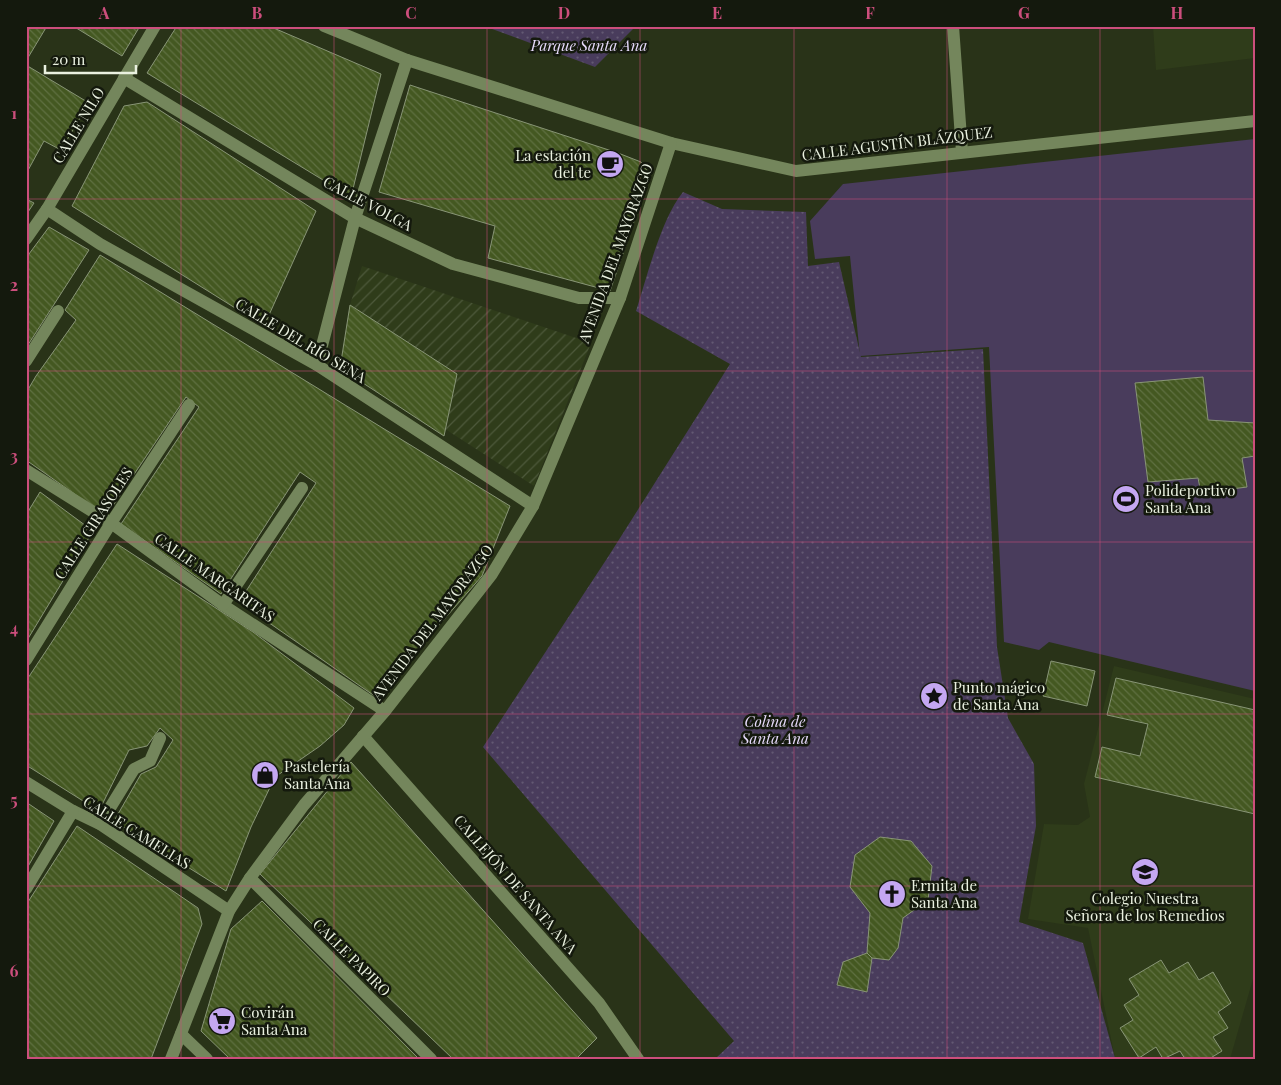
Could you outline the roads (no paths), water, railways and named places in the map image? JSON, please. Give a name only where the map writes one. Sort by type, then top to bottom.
[{"type":"street","name":"CALLE NILO","points":[[26,239],[47,209],[155,26]]},
{"type":"street","name":"CALLE AGUSTÍN BLÁZQUEZ","points":[[324,26],[407,60],[671,143],[796,172],[962,152],[1255,121]]},
{"type":"street","points":[[953,26],[962,152]]},
{"type":"street","points":[[317,366],[355,218],[407,60]]},
{"type":"street","name":"CALLE VOLGA","points":[[124,78],[355,218],[453,264],[578,298],[620,298]]},
{"type":"street","name":"AVENIDA DEL MAYORAZGO","points":[[171,1059],[229,911],[250,878],[304,805],[385,712],[492,574],[533,506],[620,298],[671,143]]},
{"type":"street","name":"CALLE DEL RÍO SENA","points":[[47,209],[100,244],[317,366],[533,506]]},
{"type":"street","points":[[26,361],[58,310]]},
{"type":"street","name":"CALLE GIRASOLES","points":[[26,660],[111,523],[189,405]]},
{"type":"street","name":"CALLE MARGARITAS","points":[[26,470],[111,523],[224,605],[385,712]]},
{"type":"street","points":[[224,605],[302,488]]},
{"type":"street","name":"CALLEJÓN DE SANTA ANA","points":[[363,736],[599,1003],[638,1059]]},
{"type":"street","points":[[100,824],[134,769],[150,761],[160,738]]},
{"type":"street","name":"CALLE CAMELIAS","points":[[26,782],[73,811],[100,824],[229,911]]},
{"type":"street","points":[[26,889],[73,811]]},
{"type":"street","name":"CALLE PAPIRO","points":[[250,878],[431,1059]]},
{"type":"street","points":[[181,1034],[207,1059]]},
{"type":"place","name":"La estación del te","points":[[610,164]]},
{"type":"place","name":"Polideportivo Santa Ana","points":[[1126,499]]},
{"type":"place","name":"Punto mágico de Santa Ana","points":[[934,696]]},
{"type":"place","name":"Pastelería Santa Ana","points":[[265,775]]},
{"type":"place","name":"Colegio Nuestra Señora de los Remedios","points":[[1145,872]]},
{"type":"place","name":"Ermita de Santa Ana","points":[[892,894]]},
{"type":"place","name":"Covirán Santa Ana","points":[[222,1021]]},
{"type":"park label","name":"Parque Santa Ana","points":[[589,45]]},
{"type":"park label","name":"Colina de Santa Ana","points":[[775,730]]}]
